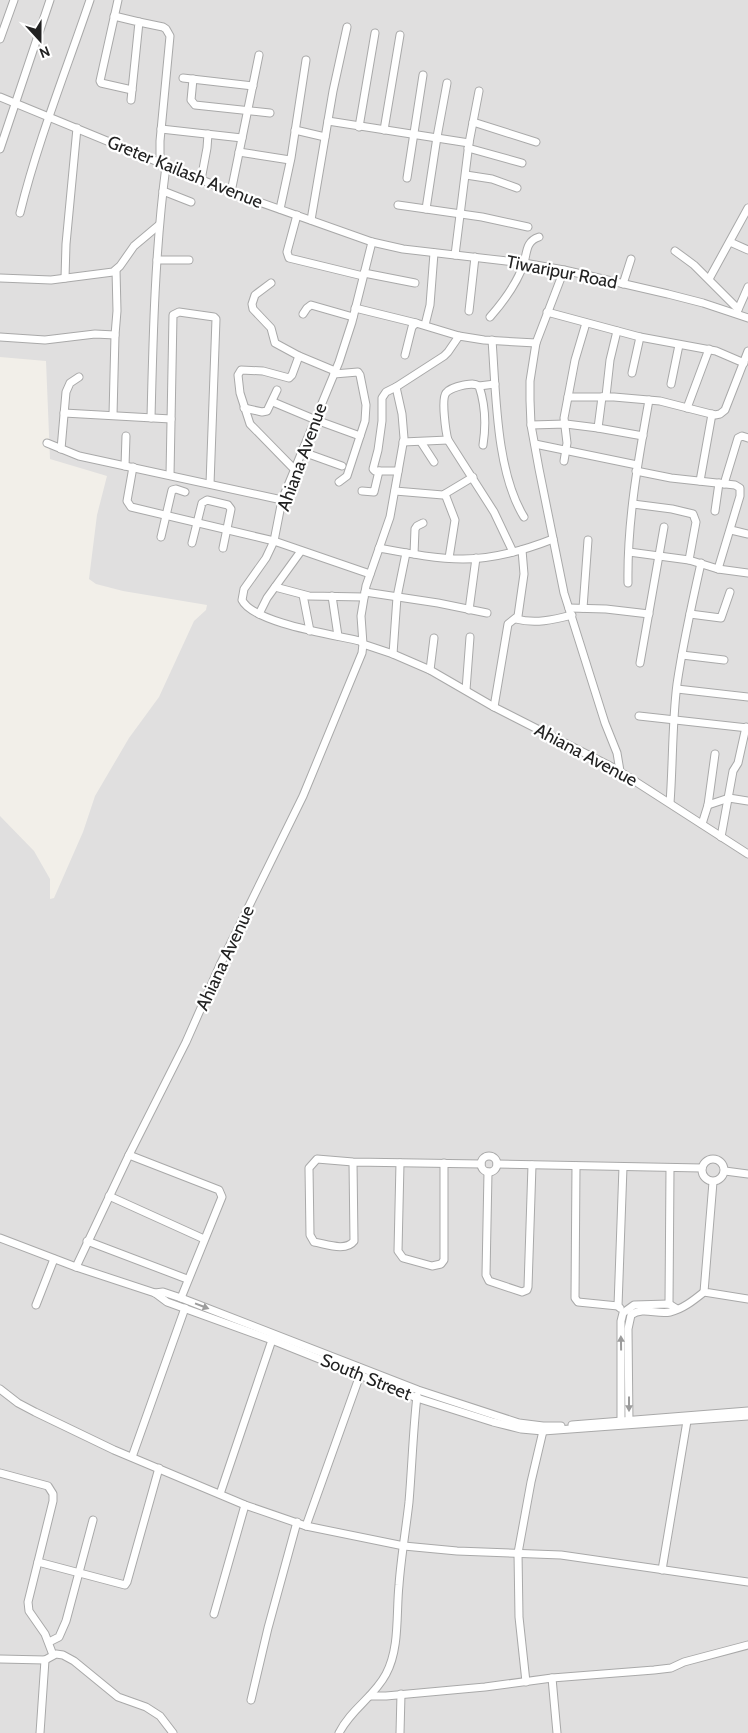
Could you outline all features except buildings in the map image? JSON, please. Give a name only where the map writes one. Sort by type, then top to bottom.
[{"type":"street","points":[[0,39],[14,0]]},
{"type":"street","points":[[0,149],[50,0]]},
{"type":"street","points":[[20,213],[48,116],[90,0]]},
{"type":"street","points":[[118,0],[100,81],[101,83],[132,90]]},
{"type":"street","points":[[114,16],[163,27],[170,36],[161,129],[163,192],[154,289],[151,418]]},
{"type":"street","points":[[131,100],[139,22]]},
{"type":"street","points":[[311,220],[347,27]]},
{"type":"street","points":[[359,127],[375,33]]},
{"type":"street","points":[[384,130],[400,35]]},
{"type":"street","points":[[231,192],[259,55]]},
{"type":"street","points":[[280,209],[306,60]]},
{"type":"street","points":[[407,178],[423,75]]},
{"type":"street","points":[[183,78],[253,86]]},
{"type":"street","points":[[193,79],[191,100],[195,105],[270,112]]},
{"type":"street","points":[[426,209],[447,83]]},
{"type":"street","points":[[455,255],[469,146],[479,91]]},
{"type":"street","name":"Greter Kailash Avenue","points":[[0,97],[231,192],[372,242]]},
{"type":"street","points":[[328,121],[437,137],[522,163]]},
{"type":"street","points":[[473,122],[536,142]]},
{"type":"street","points":[[65,278],[66,244],[77,128]]},
{"type":"street","points":[[161,129],[242,138]]},
{"type":"street","points":[[295,130],[325,137]]},
{"type":"street","points":[[201,180],[208,134]]},
{"type":"street","points":[[239,152],[290,160]]},
{"type":"street","points":[[466,175],[492,179],[517,188]]},
{"type":"street","points":[[163,192],[191,202]]},
{"type":"street","points":[[398,205],[461,214],[528,227]]},
{"type":"street","points":[[709,279],[748,208]]},
{"type":"street","points":[[297,215],[287,252],[289,258],[416,283]]},
{"type":"street","points":[[0,278],[30,280],[108,273],[116,270],[134,246],[159,225]]},
{"type":"street","points":[[490,317],[511,290],[524,263],[528,244],[538,237]]},
{"type":"street","name":"Tiwaripur Road","points":[[372,242],[403,249],[524,263],[564,270],[737,311],[748,318]]},
{"type":"street","name":"Ahiana Avenue","points":[[372,242],[353,317],[335,372],[282,500],[274,541],[266,558],[244,589],[242,600],[244,604],[260,614],[310,631],[338,636],[363,644],[393,654],[430,670],[494,707],[620,771],[748,854]]},
{"type":"street","points":[[730,242],[748,250]]},
{"type":"street","points":[[675,251],[709,279],[737,311],[748,287]]},
{"type":"street","points":[[426,325],[434,253]]},
{"type":"street","points":[[469,310],[475,257]]},
{"type":"street","points":[[623,284],[631,259]]},
{"type":"street","points":[[156,260],[189,260]]},
{"type":"street","points":[[113,415],[117,311],[116,270]]},
{"type":"street","points":[[564,270],[536,343],[530,381],[531,425],[564,593],[605,723],[617,753],[620,771]]},
{"type":"street","points":[[271,283],[255,295],[252,299],[252,306],[271,328],[275,343],[335,372],[354,371],[360,375],[366,412],[347,476],[339,482]]},
{"type":"street","points":[[303,314],[311,305],[353,317]]},
{"type":"street","points":[[355,308],[426,325],[459,336],[536,343]]},
{"type":"street","points":[[170,475],[173,315],[179,312],[214,317],[216,319],[210,484]]},
{"type":"street","points":[[547,312],[640,337],[709,349],[744,363]]},
{"type":"street","points":[[405,355],[412,327],[416,323]]},
{"type":"street","points":[[564,461],[567,437],[564,418],[575,360],[586,324]]},
{"type":"street","points":[[598,428],[602,397],[606,396],[610,360],[617,331]]},
{"type":"street","points":[[0,337],[45,340],[95,334],[115,335]]},
{"type":"street","points":[[398,471],[379,471],[374,470],[373,467],[378,450],[382,421],[382,398],[386,392],[444,356],[459,336]]},
{"type":"street","points":[[632,373],[640,337]]},
{"type":"street","points":[[492,340],[500,441],[509,484],[515,501],[524,517]]},
{"type":"street","points":[[671,384],[679,345]]},
{"type":"street","points":[[686,408],[709,349]]},
{"type":"street","points":[[568,397],[649,400],[712,414],[720,414],[725,410],[748,351]]},
{"type":"street","points":[[295,470],[250,424],[240,393],[238,375],[240,371],[263,371],[289,378],[299,356]]},
{"type":"street","points":[[61,449],[68,386],[79,377]]},
{"type":"street","points":[[495,384],[462,386],[445,394],[445,427],[448,440],[502,525],[513,552]]},
{"type":"street","points":[[479,386],[485,430],[483,445]]},
{"type":"street","points":[[363,644],[361,616],[364,595],[390,517],[403,442],[402,414],[396,387]]},
{"type":"street","points":[[244,408],[265,412],[273,402],[277,390]]},
{"type":"street","points":[[628,583],[637,468],[649,400]]},
{"type":"street","points":[[273,402],[360,436]]},
{"type":"street","points":[[64,413],[171,419]]},
{"type":"street","points":[[700,481],[712,414]]},
{"type":"street","points":[[531,425],[566,424],[642,436]]},
{"type":"street","points":[[125,466],[126,436]]},
{"type":"street","points":[[715,511],[738,438],[742,436],[748,438]]},
{"type":"street","points":[[403,442],[448,440]]},
{"type":"street","points":[[421,442],[434,462]]},
{"type":"street","points":[[47,443],[80,456],[282,500]]},
{"type":"street","points":[[535,444],[671,478],[738,486],[741,490],[731,530],[718,569]]},
{"type":"street","points":[[303,452],[342,466]]},
{"type":"street","points":[[133,467],[128,504],[131,507],[167,514],[274,541],[370,574]]},
{"type":"street","points":[[362,491],[374,492],[379,471]]},
{"type":"street","points":[[395,491],[436,496],[445,494],[472,477]]},
{"type":"street","points":[[161,537],[172,490],[176,489],[185,492]]},
{"type":"street","points":[[445,494],[455,520],[449,558]]},
{"type":"street","points":[[192,543],[202,503],[207,500],[228,505],[231,509],[223,548]]},
{"type":"street","points":[[633,504],[693,514],[696,522],[689,560]]},
{"type":"street","points":[[414,554],[415,529],[423,523]]},
{"type":"street","points":[[640,663],[664,527]]},
{"type":"street","points":[[731,530],[748,534]]},
{"type":"street","points":[[379,548],[449,558],[476,558],[522,550],[553,539]]},
{"type":"street","points":[[583,608],[588,540]]},
{"type":"street","points":[[516,619],[523,582],[522,550]]},
{"type":"street","points":[[260,614],[267,598],[301,551]]},
{"type":"street","points":[[629,552],[689,560],[718,569],[748,573]]},
{"type":"street","points":[[393,654],[397,596],[406,553]]},
{"type":"street","points":[[469,610],[476,558]]},
{"type":"street","points":[[670,803],[677,689],[701,563]]},
{"type":"street","points":[[275,587],[303,595],[397,596],[487,613]]},
{"type":"street","points":[[690,614],[721,618],[730,592]]},
{"type":"street","points":[[303,595],[310,631]]},
{"type":"street","points":[[332,596],[338,636]]},
{"type":"street","points":[[494,707],[508,624],[511,621],[516,619],[542,622],[583,608],[612,609],[649,614]]},
{"type":"street","points":[[466,690],[470,637]]},
{"type":"street","points":[[430,670],[434,638]]},
{"type":"street","name":"Ahiana Avenue","points":[[76,1267],[129,1155],[186,1042],[223,958],[303,796],[362,653],[363,644]]},
{"type":"street","points":[[682,655],[724,660]]},
{"type":"street","points":[[677,689],[748,697]]},
{"type":"street","points":[[639,716],[747,728],[738,763],[733,771],[721,837]]},
{"type":"street","points":[[702,824],[708,805],[715,754]]},
{"type":"street","points":[[708,805],[729,798],[748,801]]},
{"type":"street","points":[[129,1155],[219,1190],[222,1197],[181,1298]]},
{"type":"street","points":[[481,1164],[484,1158],[488,1156],[494,1158],[497,1164]]},
{"type":"street","points":[[353,1162],[354,1242],[346,1247],[314,1242],[310,1235],[310,1166],[317,1159],[353,1162],[481,1164]]},
{"type":"street","points":[[714,1159],[722,1163],[725,1171],[721,1179],[713,1182],[703,1176],[702,1168],[706,1161],[714,1159]]},
{"type":"street","points":[[400,1163],[398,1251],[402,1258],[432,1266],[441,1264],[444,1260],[444,1163]]},
{"type":"street","points":[[481,1164],[483,1169],[488,1172]]},
{"type":"street","points":[[497,1164],[702,1168]]},
{"type":"street","points":[[488,1172],[494,1170],[497,1164]]},
{"type":"street","points":[[488,1172],[486,1275],[489,1280],[522,1292],[527,1290],[528,1287],[532,1165]]},
{"type":"street","points":[[576,1166],[575,1298],[578,1302],[618,1306]]},
{"type":"street","points":[[623,1167],[618,1306],[623,1313]]},
{"type":"street","points":[[669,1304],[670,1168]]},
{"type":"street","points":[[725,1171],[748,1174]]},
{"type":"street","points":[[625,1423],[625,1373],[628,1329],[631,1315],[638,1311],[672,1312],[693,1302],[704,1292],[713,1182]]},
{"type":"street","points":[[109,1196],[204,1239]]},
{"type":"street","name":"South Street","points":[[0,1238],[76,1267],[155,1293],[167,1302],[272,1340],[360,1375],[494,1422],[521,1429],[543,1431],[625,1423],[687,1421],[748,1416]]},
{"type":"street","points":[[87,1241],[188,1280]]},
{"type":"street","points":[[36,1305],[54,1259]]},
{"type":"street","points":[[155,1293],[163,1292],[181,1298],[417,1394],[519,1423],[544,1426],[625,1423],[748,1411]]},
{"type":"street","points":[[704,1292],[748,1299]]},
{"type":"street","points":[[625,1373],[621,1321],[623,1313],[634,1305],[669,1304],[676,1309]]},
{"type":"street","points":[[132,1457],[185,1308]]},
{"type":"street","points":[[220,1494],[272,1340]]},
{"type":"street","points":[[306,1526],[360,1375]]},
{"type":"street","points":[[0,1389],[18,1403],[35,1412],[132,1457],[246,1505],[306,1526],[404,1546],[456,1551],[561,1555],[748,1582]]},
{"type":"street","points":[[339,1733],[348,1717],[370,1696],[387,1674],[394,1651],[417,1394]]},
{"type":"street","points":[[662,1570],[687,1421]]},
{"type":"street","points":[[526,1682],[519,1616],[518,1553],[531,1482],[543,1431]]},
{"type":"street","points":[[38,1562],[123,1585],[127,1582],[159,1468]]},
{"type":"street","points":[[0,1473],[48,1486],[53,1494],[53,1501],[28,1602],[29,1611],[49,1642],[53,1655]]},
{"type":"street","points":[[214,1614],[246,1505]]},
{"type":"street","points":[[49,1642],[59,1637],[66,1622],[93,1520]]},
{"type":"street","points":[[251,1700],[268,1628],[297,1522]]},
{"type":"street","points":[[370,1696],[671,1668],[684,1662],[748,1645]]},
{"type":"street","points":[[0,1659],[44,1660],[53,1655],[63,1655],[74,1661],[118,1697],[146,1707],[160,1716],[173,1733]]},
{"type":"street","points":[[40,1733],[44,1660]]},
{"type":"street","points":[[552,1678],[557,1733]]},
{"type":"street","points":[[400,1733],[401,1694]]},
{"type":"shaded area","points":[[0,0],[748,0],[748,1733],[0,1733],[0,816],[34,851],[50,879],[50,899],[54,898],[83,832],[95,796],[129,738],[159,697],[194,621],[206,610],[207,605],[123,591],[96,584],[89,579],[97,515],[107,476],[50,459],[46,361],[0,357]]}]
